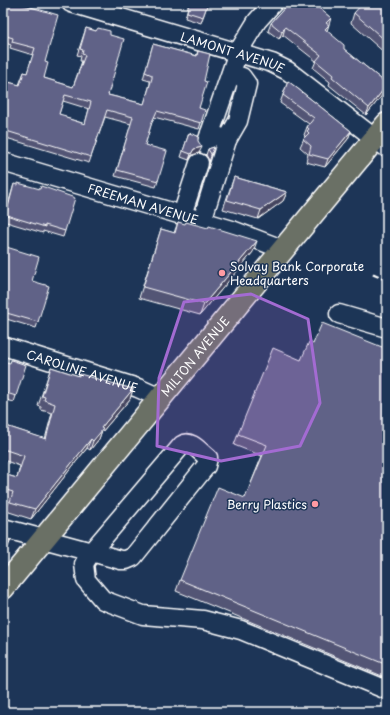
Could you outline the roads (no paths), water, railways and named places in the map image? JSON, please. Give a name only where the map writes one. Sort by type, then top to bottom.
[{"type":"main road","name":"MILTON AVENUE","points":[[3,588],[282,249],[383,137]]},
{"type":"street","name":"LAMONT AVENUE","points":[[71,3],[272,63],[288,71],[383,137]]},
{"type":"street","points":[[227,140],[208,139],[238,52],[257,21],[273,3]]},
{"type":"street","points":[[202,221],[227,140],[238,121],[246,84],[242,77],[231,74]]},
{"type":"street","name":"FREEMAN AVENUE","points":[[3,162],[202,221],[282,249]]},
{"type":"street","points":[[182,215],[200,163]]},
{"type":"street","points":[[339,314],[387,328]]},
{"type":"street","name":"CAROLINE AVENUE","points":[[3,346],[138,388],[160,398]]},
{"type":"street","points":[[3,528],[44,540],[92,551],[121,560],[126,560],[133,557],[206,466],[208,458],[191,444],[185,443],[182,445],[92,551],[84,564],[86,580],[103,600],[143,615],[203,620],[241,630],[387,690]]},
{"type":"railway","points":[[373,274],[387,280]]},
{"type":"place","name":"Solvay Bank Corporate Headquarters","points":[[222,273]]},
{"type":"place","name":"Berry Plastics","points":[[315,504]]}]
